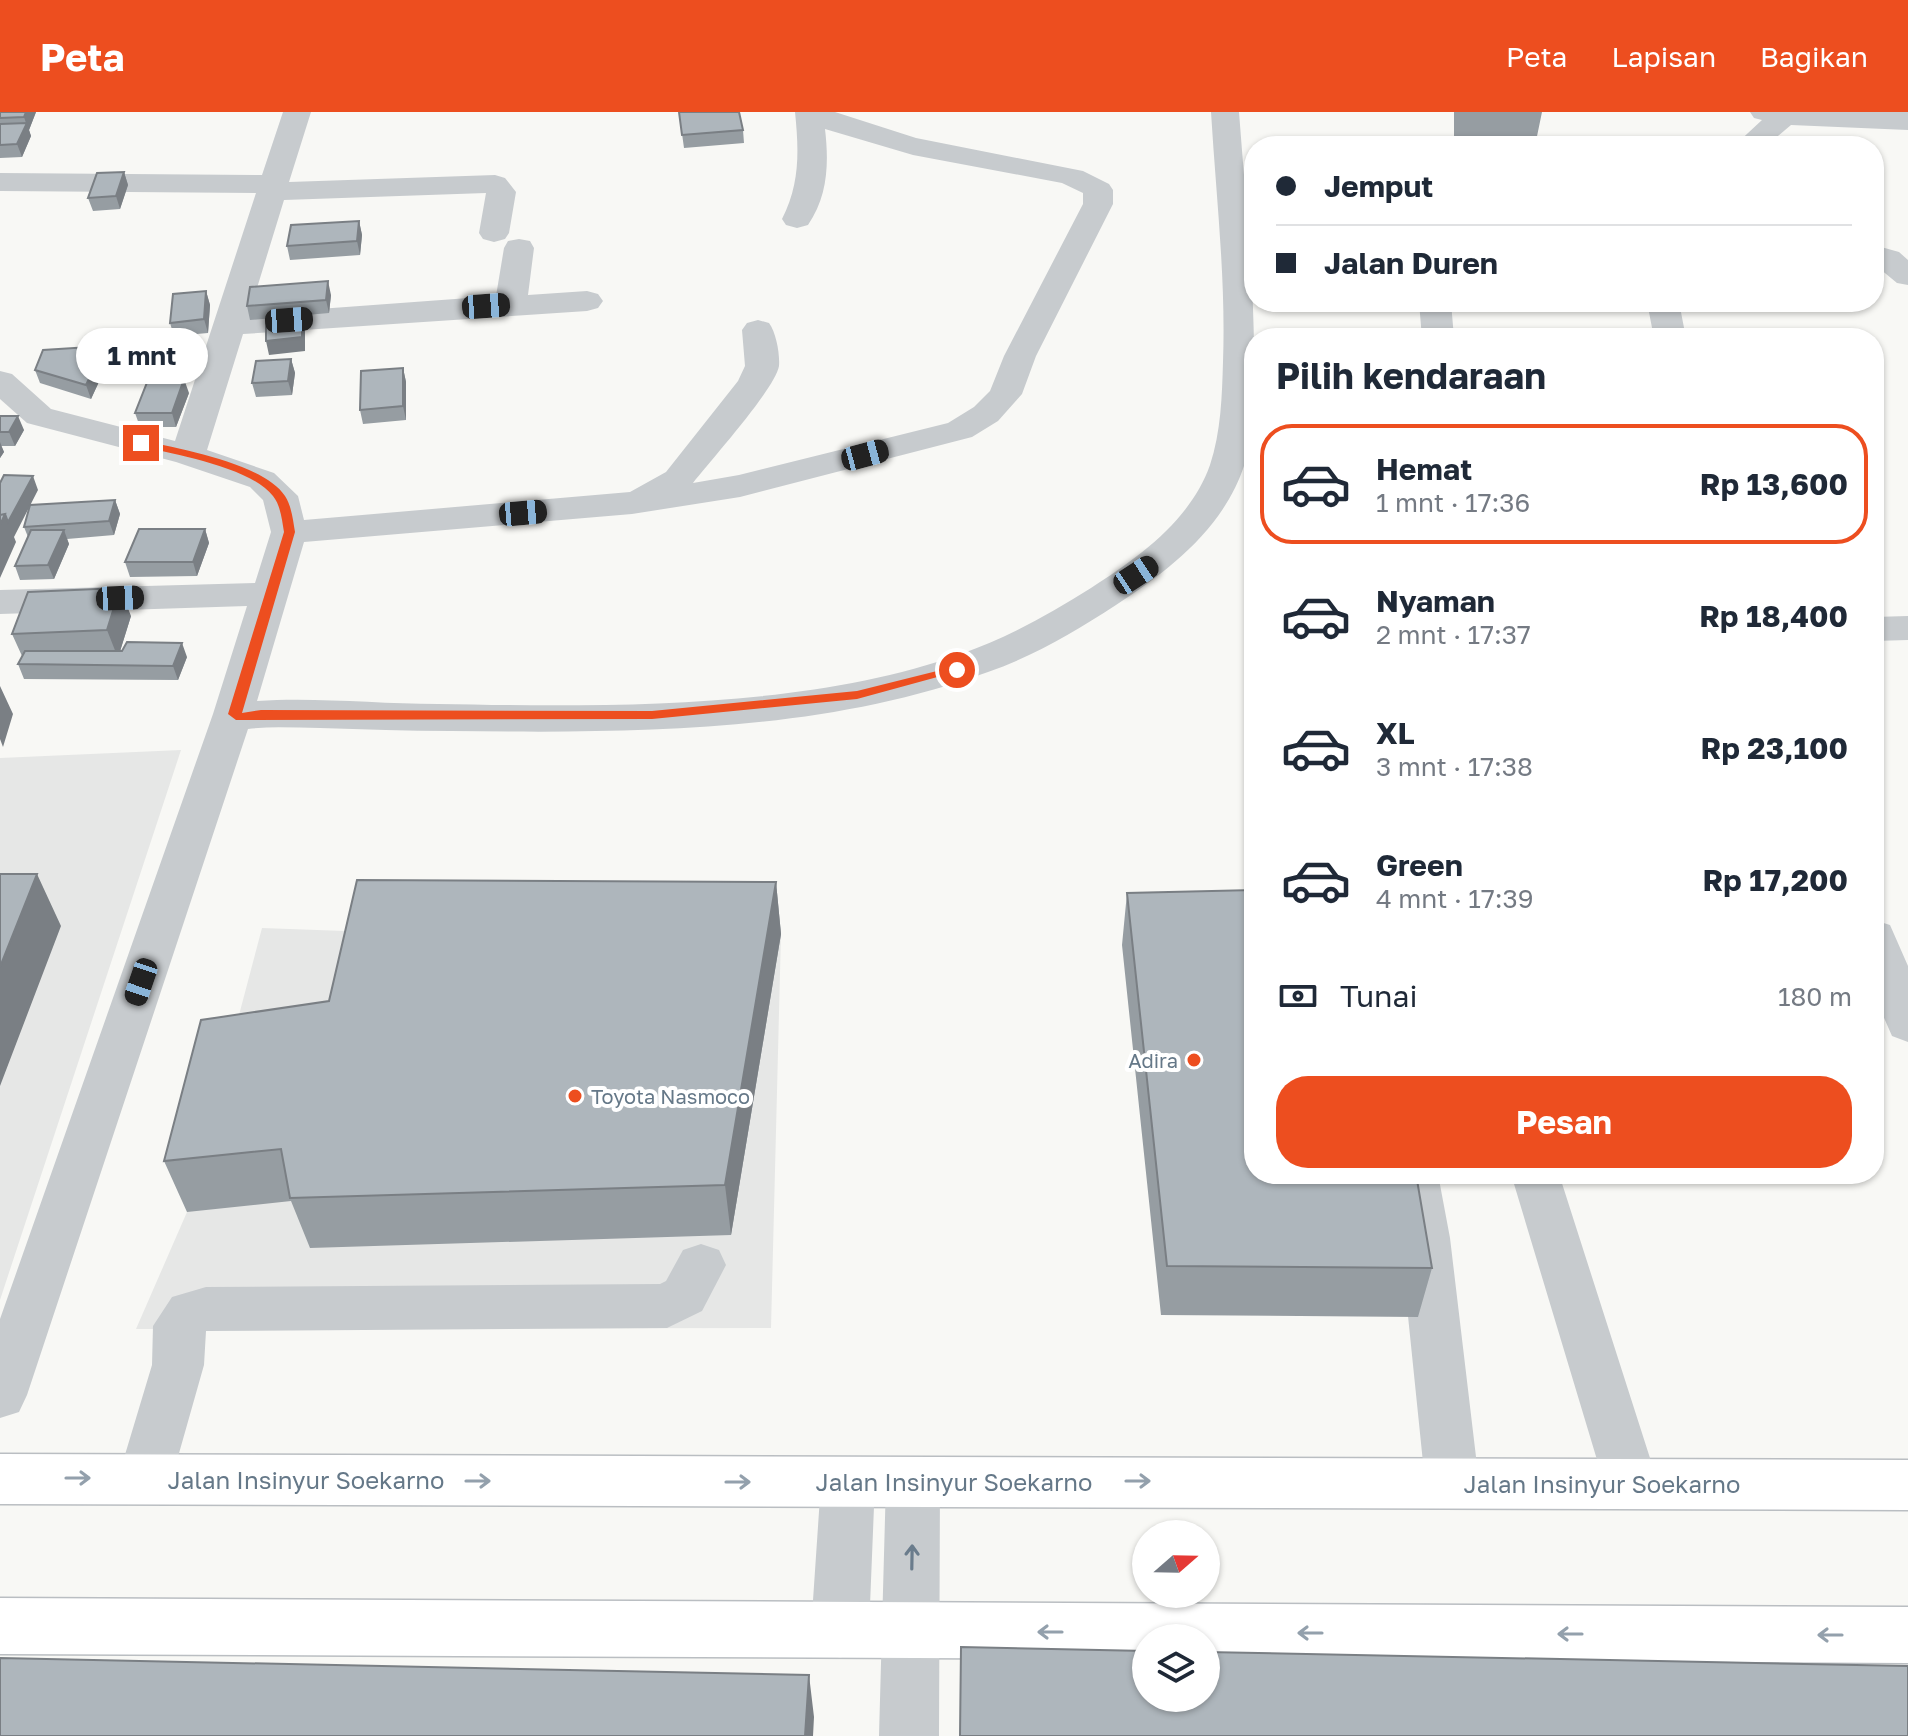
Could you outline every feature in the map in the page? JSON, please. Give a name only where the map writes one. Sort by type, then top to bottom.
[{"type":"main road","name":"Jalan Insinyur Soekarno","points":[[0,1479],[1908,1485]]},
{"type":"main road","points":[[0,1626],[1908,1635]]},
{"type":"street","points":[[188,455],[297,112]]},
{"type":"street","points":[[289,532],[632,503],[740,486],[960,430],[986,414],[1005,394],[1020,356],[1098,204],[1098,190],[1080,179],[1010,167],[875,135],[812,112],[813,183],[810,197],[797,219]]},
{"type":"street","points":[[244,714],[652,715],[857,695],[957,670],[1028,641],[1096,601],[1156,561],[1197,519],[1222,480],[1234,444],[1241,293],[1225,112]]},
{"type":"street","points":[[1757,136],[1779,113],[1908,121]]},
{"type":"street","points":[[0,182],[272,188],[495,184],[501,192],[511,305]]},
{"type":"street","points":[[1884,258],[1908,276]]},
{"type":"street","points":[[229,325],[587,301]]},
{"type":"street","points":[[632,503],[678,479],[737,406],[762,366],[758,330]]},
{"type":"street","points":[[0,381],[39,416]]},
{"type":"street","points":[[0,422],[39,416],[188,455],[262,480],[280,496],[289,532],[271,594],[244,714],[0,1395]]},
{"type":"street","points":[[0,602],[271,594]]},
{"type":"street","points":[[1884,629],[1908,628]]},
{"type":"street","points":[[1884,975],[1908,1024]]},
{"type":"street","points":[[1416,1184],[1425,1238],[1452,1482]]},
{"type":"street","points":[[1538,1184],[1631,1483]]},
{"type":"street","points":[[145,1478],[178,1365],[179,1326],[190,1313],[206,1309],[667,1306],[684,1296],[701,1265]]},
{"type":"street","points":[[840,1630],[848,1482]]},
{"type":"street","points":[[909,1736],[913,1482]]},
{"type":"shaded area","points":[[181,750],[0,1300],[0,758]]},
{"type":"shaded area","points":[[262,928],[372,932],[781,934],[771,1328],[136,1329],[187,1212]]},
{"type":"building","points":[[0,112],[26,112],[24,117],[0,118]]},
{"type":"building","points":[[679,112],[739,112],[743,130],[682,135]]},
{"type":"building","points":[[27,123],[17,144],[0,145],[0,124]]},
{"type":"building","points":[[124,172],[116,196],[88,198],[97,173]]},
{"type":"building","points":[[359,221],[357,241],[287,246],[291,225]]},
{"type":"building","points":[[328,281],[326,300],[247,306],[250,287]]},
{"type":"building","points":[[206,291],[204,319],[170,323],[173,294]]},
{"type":"building","points":[[302,317],[302,337],[266,341],[266,321]]},
{"type":"building","points":[[105,346],[86,385],[35,370],[43,350]]},
{"type":"building","points":[[291,359],[288,381],[252,383],[256,361]]},
{"type":"building","points":[[403,368],[403,406],[360,410],[361,371]]},
{"type":"building","points":[[184,379],[172,413],[135,413],[148,380]]},
{"type":"building","points":[[0,416],[18,416],[9,432],[0,432]]},
{"type":"building","points":[[4,475],[33,476],[8,522],[5,514],[0,515],[0,483]]},
{"type":"building","points":[[115,500],[109,521],[24,527],[30,505]]},
{"type":"building","points":[[139,529],[205,529],[193,562],[125,562]]},
{"type":"building","points":[[31,530],[64,530],[48,565],[15,566]]},
{"type":"building","points":[[120,588],[107,630],[12,634],[28,592]]},
{"type":"building","points":[[127,642],[182,643],[173,666],[18,664],[25,651],[122,651]]},
{"type":"building","points":[[0,874],[37,874],[0,967]]},
{"type":"building","points":[[357,880],[776,882],[725,1185],[290,1198],[281,1149],[164,1161],[201,1020],[329,1001]]},
{"type":"building","name":"Adira","points":[[1244,890],[1244,1184],[1418,1184],[1432,1268],[1167,1266],[1127,893]]},
{"type":"building","points":[[961,1647],[1132,1651],[1132,1712],[1220,1712],[1220,1652],[1908,1666],[1908,1736],[960,1736]]},
{"type":"building","points":[[0,1658],[809,1675],[805,1736],[0,1736]]},
{"type":"place","name":"Adira","points":[[1194,1060]]},
{"type":"place","name":"Toyota Nasmoco","points":[[575,1096]]},
{"type":"route","points":[[141,443],[234,468],[262,480],[280,496],[289,532],[233,714],[240,717],[261,714],[652,715],[857,695],[957,670]]}]
